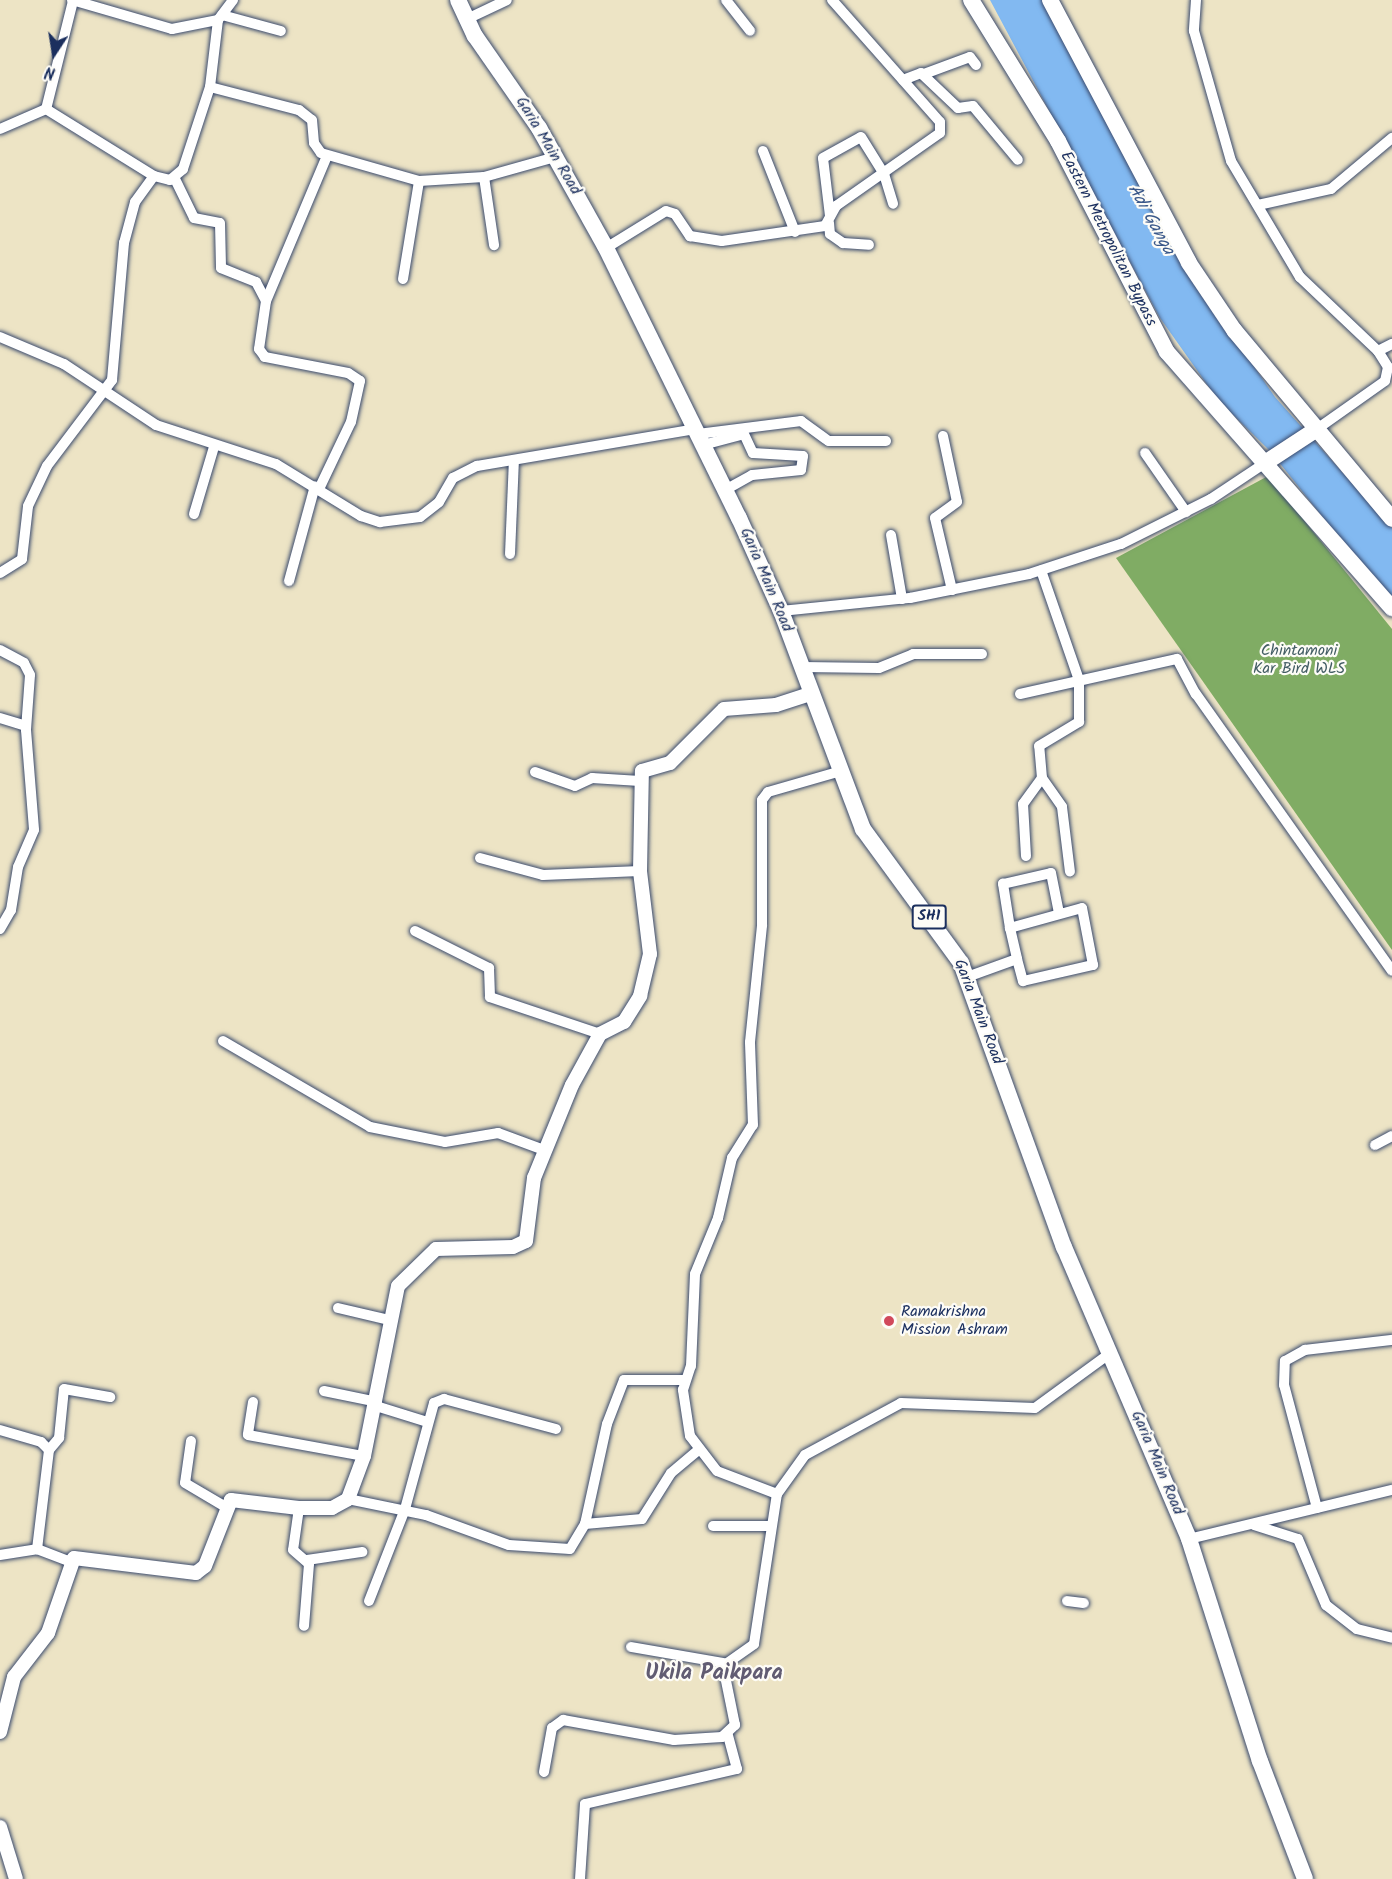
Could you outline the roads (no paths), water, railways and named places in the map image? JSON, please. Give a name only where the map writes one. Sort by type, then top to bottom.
[{"type":"main road","name":"Garia Main Road","points":[[458,0],[467,19],[555,157],[606,248],[699,436],[781,611],[841,771],[876,851],[949,940],[967,977],[1064,1247],[1189,1539],[1260,1761],[1305,1879]]},
{"type":"main road","name":"Eastern Metropolitan Bypass","points":[[971,0],[1058,141],[1167,352],[1392,608]]},
{"type":"main road","points":[[1050,0],[1190,263],[1233,330],[1392,519]]},
{"type":"main road","points":[[1265,463],[1317,429]]},
{"type":"street","points":[[46,110],[73,0],[157,28],[220,18],[281,31]]},
{"type":"street","points":[[233,0],[220,18],[210,87],[175,179],[194,218],[220,224],[221,268],[256,282],[266,301]]},
{"type":"street","points":[[467,19],[507,0]]},
{"type":"street","points":[[726,0],[750,31]]},
{"type":"street","points":[[830,221],[836,206],[933,141],[942,127],[831,0]]},
{"type":"street","points":[[1196,0],[1194,31],[1226,147],[1300,277],[1378,351],[1388,367],[1388,381],[1317,429]]},
{"type":"street","points":[[903,80],[970,57],[976,65]]},
{"type":"street","points":[[924,74],[958,108],[973,106],[1018,160]]},
{"type":"street","points":[[210,87],[308,116],[314,143],[327,156],[419,181],[484,177],[555,157]]},
{"type":"street","points":[[0,129],[46,110]]},
{"type":"street","points":[[46,110],[154,177],[175,179]]},
{"type":"street","points":[[869,244],[843,243],[830,234],[826,153],[861,137],[884,174],[893,204]]},
{"type":"street","points":[[1258,205],[1331,189],[1392,138]]},
{"type":"street","points":[[763,151],[795,232]]},
{"type":"street","points":[[289,581],[317,488],[351,422],[360,381],[348,373],[303,368],[261,354],[266,301],[327,156]]},
{"type":"street","points":[[0,573],[22,559],[28,506],[47,466],[106,394],[116,364],[124,243],[135,202],[154,177]]},
{"type":"street","points":[[484,177],[494,245]]},
{"type":"street","points":[[403,279],[419,181]]},
{"type":"street","points":[[606,248],[666,211],[675,214],[696,238],[731,241],[795,232],[830,221]]},
{"type":"street","points":[[0,338],[51,357],[156,425],[214,447],[276,464],[361,516],[404,523],[439,502],[462,472],[514,460],[801,421],[833,442],[886,441]]},
{"type":"street","points":[[1378,351],[1392,344]]},
{"type":"street","points":[[699,436],[744,434],[753,453],[803,456],[801,470],[752,475],[725,490]]},
{"type":"street","points":[[944,436],[957,502],[935,518],[952,590]]},
{"type":"street","points":[[194,514],[214,447]]},
{"type":"street","points":[[1145,453],[1186,512]]},
{"type":"street","points":[[510,554],[514,460]]},
{"type":"street","points":[[781,611],[902,598],[952,590],[1041,570],[1121,544],[1186,512],[1265,463]]},
{"type":"street","points":[[891,535],[902,598]]},
{"type":"street","points":[[1041,570],[1079,680],[1079,722],[1038,746],[1042,778],[1062,807],[1070,872]]},
{"type":"street","points":[[0,650],[29,670],[26,726],[34,830],[18,867],[12,910],[0,929]]},
{"type":"street","points":[[802,667],[879,668],[913,654],[982,654]]},
{"type":"street","points":[[1020,694],[1177,659],[1196,694],[1392,971]]},
{"type":"street","points":[[348,1499],[364,1456],[376,1404],[388,1320],[403,1277],[436,1249],[513,1247],[526,1242],[534,1178],[544,1150],[600,1034],[624,1022],[634,1009],[647,974],[650,946],[640,871],[642,771],[670,763],[724,709],[776,705],[812,693]]},
{"type":"street","points":[[0,718],[26,726]]},
{"type":"street","points":[[777,1494],[729,1478],[697,1451],[684,1421],[685,1380],[691,1366],[699,1256],[718,1218],[732,1158],[753,1125],[750,1042],[762,926],[762,800],[768,792],[841,771]]},
{"type":"street","points":[[535,772],[579,787],[592,778],[640,781]]},
{"type":"street","points":[[1026,856],[1023,804],[1042,778]]},
{"type":"street","points":[[480,858],[543,875],[640,871]]},
{"type":"street","points":[[1010,927],[1082,908],[1093,965],[1023,981],[1010,927],[1004,883],[1051,873],[1059,913]]},
{"type":"street","points":[[415,931],[489,968],[490,997],[600,1034]]},
{"type":"street","points":[[967,977],[1017,958]]},
{"type":"street","points":[[223,1041],[369,1127],[445,1142],[498,1133],[544,1150]]},
{"type":"street","points":[[1375,1145],[1392,1136]]},
{"type":"street","points":[[338,1308],[388,1320]]},
{"type":"street","points":[[1317,1508],[1284,1385],[1286,1361],[1305,1350],[1392,1340]]},
{"type":"street","points":[[631,1647],[724,1663],[754,1644],[770,1526],[777,1494],[805,1455],[901,1403],[1035,1408],[1109,1354]]},
{"type":"street","points":[[0,1555],[37,1549],[71,1562],[87,1556],[200,1571],[224,1506],[240,1498],[299,1508],[332,1508],[348,1499],[405,1509],[532,1550],[570,1549],[585,1524],[607,1424],[624,1380],[685,1380]]},
{"type":"street","points":[[37,1549],[49,1450],[59,1438],[64,1389],[110,1397]]},
{"type":"street","points":[[324,1391],[376,1404],[427,1422]]},
{"type":"street","points":[[369,1601],[405,1509],[434,1403],[444,1400],[556,1429]]},
{"type":"street","points":[[253,1402],[248,1435],[364,1456]]},
{"type":"street","points":[[0,1430],[41,1442],[49,1450]]},
{"type":"street","points":[[192,1441],[185,1483],[224,1506]]},
{"type":"street","points":[[585,1524],[642,1519],[671,1473],[697,1451]]},
{"type":"street","points":[[1189,1539],[1392,1490]]},
{"type":"street","points":[[299,1508],[293,1550],[307,1560],[362,1552]]},
{"type":"street","points":[[1248,1524],[1299,1539],[1326,1605],[1358,1629],[1392,1638]]},
{"type":"street","points":[[713,1526],[770,1526]]},
{"type":"street","points":[[304,1626],[307,1560]]},
{"type":"street","points":[[0,1732],[14,1677],[54,1621],[71,1562]]},
{"type":"street","points":[[1067,1601],[1084,1603]]},
{"type":"street","points":[[580,1879],[585,1804],[737,1769],[728,1735],[736,1717],[724,1663]]},
{"type":"street","points":[[544,1772],[552,1728],[563,1720],[664,1740],[728,1735]]},
{"type":"street","points":[[1,1831],[16,1879]]},
{"type":"water","name":"Adi Ganga","points":[[990,0],[1043,0],[1175,252],[1275,397],[1392,528],[1392,604],[1270,451],[1218,400],[1160,318]]},
{"type":"place","name":"Ramakrishna Mission Ashram","points":[[889,1321]]},
{"type":"district","name":"Ukila Paikpara","points":[[714,1674]]},
{"type":"park label","name":"Chintamoni Kar Bird WLS","points":[[1299,660]]}]
